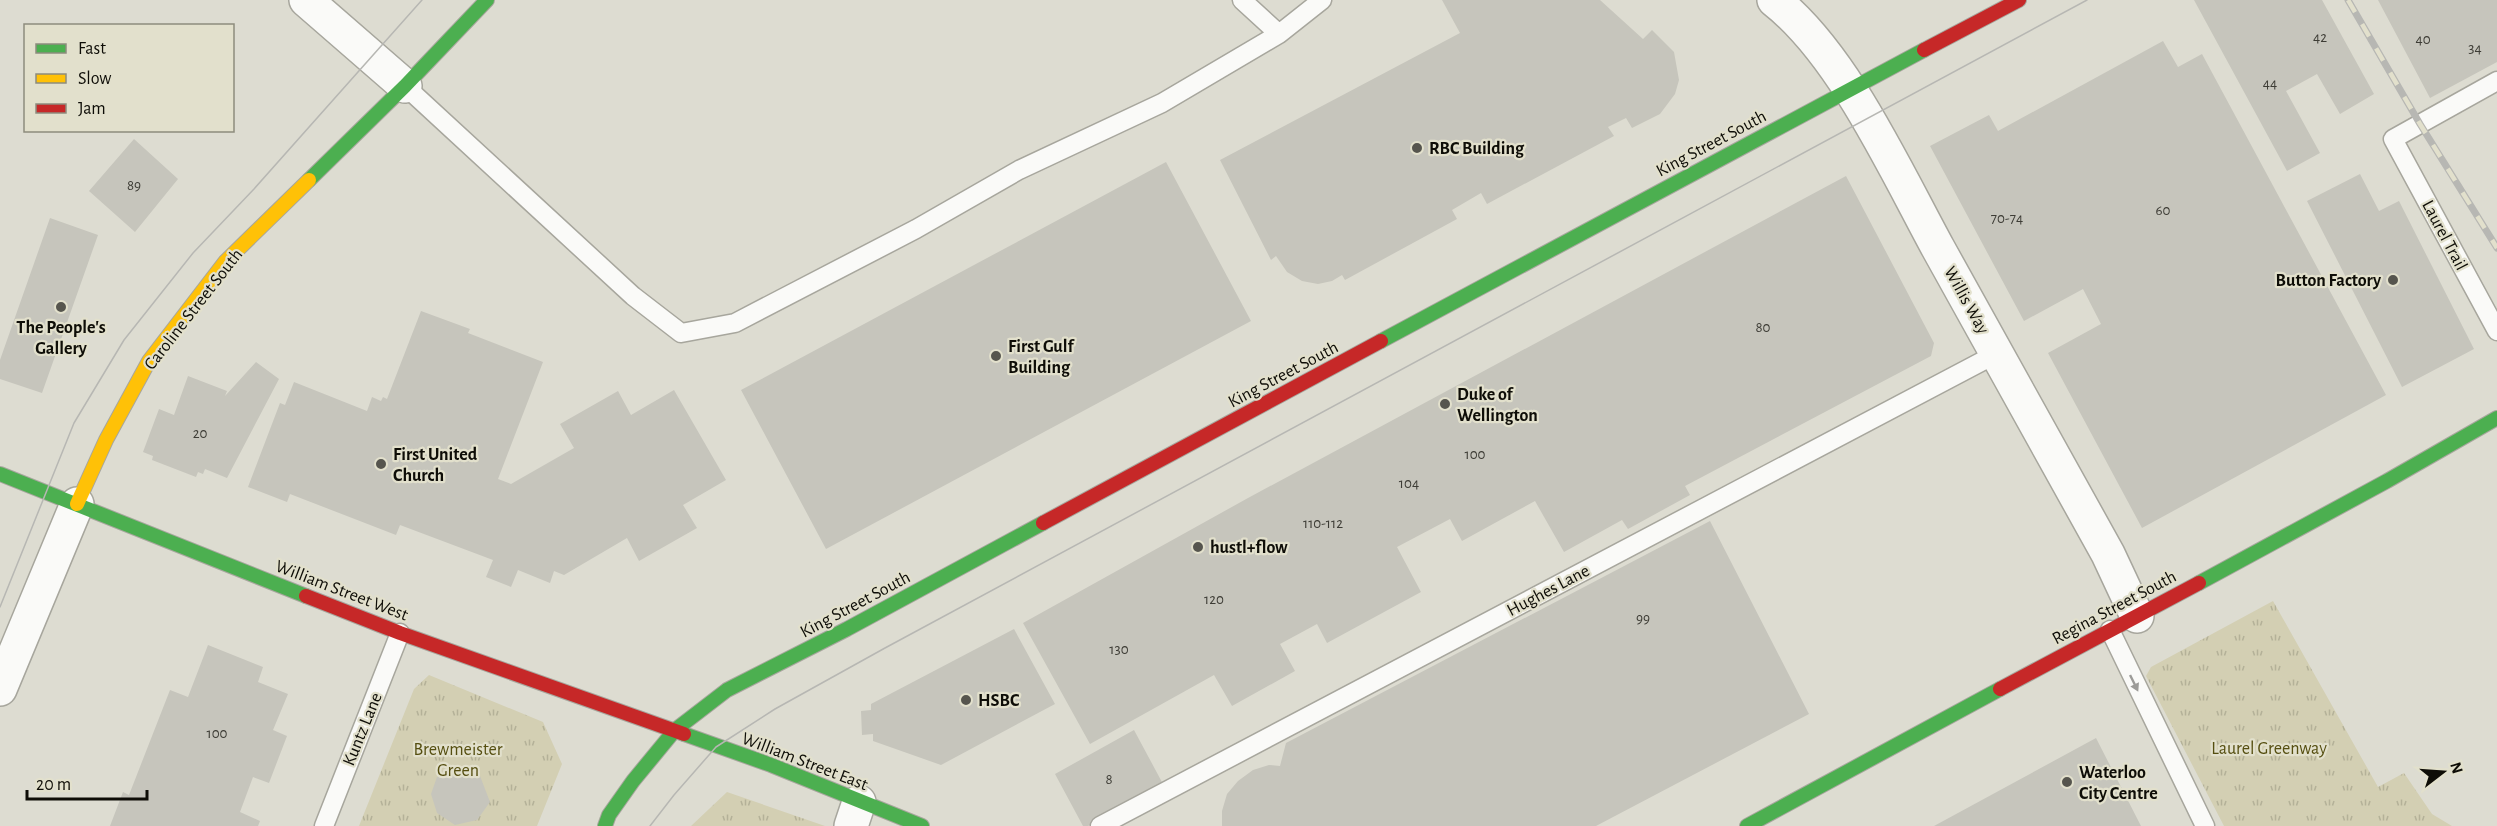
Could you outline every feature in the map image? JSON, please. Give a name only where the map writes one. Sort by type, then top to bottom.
[{"type":"street","points":[[306,0],[405,86]]},
{"type":"street","name":"Caroline Street South","points":[[0,689],[106,440],[149,361],[225,262],[405,86],[487,0]]},
{"type":"street","name":"Willis Way","points":[[1774,0],[1792,14],[1813,39],[1849,90],[1882,145],[2108,554],[2123,623]]},
{"type":"street","name":"King Street South","points":[[604,826],[633,781],[675,730],[728,690],[847,629],[2019,0]]},
{"type":"street","name":"Regina Street South","points":[[1747,826],[2387,481],[2497,418]]},
{"type":"street","name":"William Street West","points":[[0,474],[400,633],[675,730]]},
{"type":"street","name":"William Street East","points":[[675,730],[771,765],[855,814],[922,826]]},
{"type":"lane","points":[[1242,0],[1279,34]]},
{"type":"lane","points":[[405,86],[633,296],[681,333],[735,323],[916,229],[1019,170],[1162,103],[1279,34],[1322,0]]},
{"type":"lane","name":"Laurel Trail","points":[[2497,81],[2393,139],[2497,331]]},
{"type":"lane","name":"Hughes Lane","points":[[1100,826],[1996,354]]},
{"type":"lane","points":[[2123,623],[2205,826]]},
{"type":"lane","name":"Kuntz Lane","points":[[324,826],[400,633]]},
{"type":"green space","name":"Laurel Greenway","points":[[2273,601],[2378,787],[2404,773],[2432,814],[2452,826],[2224,826],[2146,676],[2151,667]]},
{"type":"green space","name":"Brewmeister Green","points":[[429,675],[543,722],[562,764],[537,826],[359,826],[414,689]]},
{"type":"green space","points":[[727,792],[825,826],[691,826]]},
{"type":"building","name":"RBC Building","points":[[1442,0],[1600,0],[1643,39],[1652,30],[1674,52],[1679,80],[1675,94],[1660,114],[1632,128],[1626,118],[1608,127],[1614,136],[1487,204],[1481,193],[1452,210],[1457,219],[1345,280],[1342,275],[1332,281],[1318,284],[1302,281],[1287,272],[1276,256],[1271,260],[1220,160],[1460,33]]},
{"type":"building","points":[[2194,0],[2322,0],[2374,94],[2340,114],[2317,74],[2286,91],[2320,153],[2287,171]]},
{"type":"building","points":[[2378,0],[2497,0],[2497,62],[2430,98]]},
{"type":"building","points":[[2163,41],[2178,67],[2202,54],[2386,395],[2142,528],[2048,353],[2101,324],[2083,289],[2024,321],[1930,146],[1989,115],[1998,131]]},
{"type":"building","points":[[134,139],[178,179],[135,232],[89,191]]},
{"type":"building","name":"First Gulf Building","points":[[1166,162],[1251,321],[826,549],[741,390]]},
{"type":"building","name":"Button Factory","points":[[2360,174],[2379,211],[2399,201],[2474,349],[2402,387],[2307,201]]},
{"type":"building","points":[[1846,176],[1934,343],[1931,356],[1685,486],[1690,495],[1628,529],[1622,520],[1564,552],[1535,501],[1462,541],[1450,519],[1397,547],[1421,592],[1327,643],[1317,624],[1280,644],[1295,671],[1232,706],[1214,675],[1090,744],[1023,623],[1248,498]]},
{"type":"building","points":[[50,218],[98,235],[42,393],[0,379],[0,360]]},
{"type":"building","name":"First United Church","points":[[421,311],[470,329],[468,333],[543,362],[498,479],[511,484],[574,448],[560,424],[618,391],[631,415],[674,390],[726,480],[683,505],[697,528],[639,561],[627,538],[564,575],[554,571],[550,583],[518,570],[511,587],[486,577],[493,560],[400,525],[396,535],[290,494],[287,502],[248,487],[280,403],[285,405],[294,382],[367,411],[372,397],[381,401],[383,397],[387,399]]},
{"type":"building","points":[[256,362],[279,379],[227,478],[205,469],[203,474],[198,472],[196,477],[152,460],[153,456],[143,452],[159,409],[174,415],[188,376],[227,391],[225,396]]},
{"type":"building","points":[[1710,521],[1809,714],[1596,826],[1222,826],[1222,811],[1227,794],[1238,781],[1253,770],[1269,765],[1280,766],[1286,743]]},
{"type":"building","name":"HSBC","points":[[1014,629],[1055,704],[941,765],[873,741],[873,734],[862,735],[861,711],[871,710],[871,704]]},
{"type":"building","points":[[208,645],[263,667],[258,682],[288,694],[273,730],[287,736],[269,783],[253,777],[240,812],[260,821],[258,826],[110,826],[123,792],[129,795],[170,690],[188,697]]},
{"type":"building","points":[[1134,730],[1163,784],[1088,826],[1083,826],[1055,774]]},
{"type":"building","name":"Waterloo City Centre","points":[[2096,738],[2141,826],[1934,826]]},
{"type":"building","points":[[460,768],[480,776],[490,802],[477,820],[455,825],[437,813],[431,794],[437,777]]},
{"type":"tram line","points":[[0,607],[74,423],[124,340],[193,253],[254,189],[422,0]]},
{"type":"tram line","points":[[650,826],[716,747],[775,709],[2087,0]]},
{"type":"railway","points":[[2348,0],[2420,124],[2497,248]]},
{"type":"traffic: fast","points":[[309,180],[405,86],[487,0]]},
{"type":"traffic: fast","points":[[1381,341],[1924,50]]},
{"type":"traffic: fast","points":[[2199,583],[2387,481],[2497,418]]},
{"type":"traffic: fast","points":[[0,474],[306,596]]},
{"type":"traffic: fast","points":[[605,826],[609,815],[633,781],[675,730],[727,690],[847,629],[1043,523]]},
{"type":"traffic: fast","points":[[1747,826],[2000,689]]},
{"type":"traffic: fast","points":[[684,734],[771,765],[922,826]]},
{"type":"traffic: slow","points":[[77,504],[106,440],[149,361],[225,262],[309,180]]},
{"type":"traffic: jam","points":[[1924,50],[2019,0]]},
{"type":"traffic: jam","points":[[1043,523],[1381,341]]},
{"type":"traffic: jam","points":[[2000,689],[2199,583]]},
{"type":"traffic: jam","points":[[306,596],[400,633],[684,734]]},
{"type":"place","name":"RBC Building","points":[[1417,148]]},
{"type":"place","name":"Button Factory","points":[[2393,280]]},
{"type":"place","name":"The People's Gallery","points":[[61,307]]},
{"type":"place","name":"First Gulf Building","points":[[996,356]]},
{"type":"place","name":"Duke of Wellington","points":[[1445,404]]},
{"type":"place","name":"First United Church","points":[[381,464]]},
{"type":"place","name":"hustl+flow","points":[[1198,547]]},
{"type":"place","name":"HSBC","points":[[966,700]]},
{"type":"place","name":"Waterloo City Centre","points":[[2067,782]]}]
